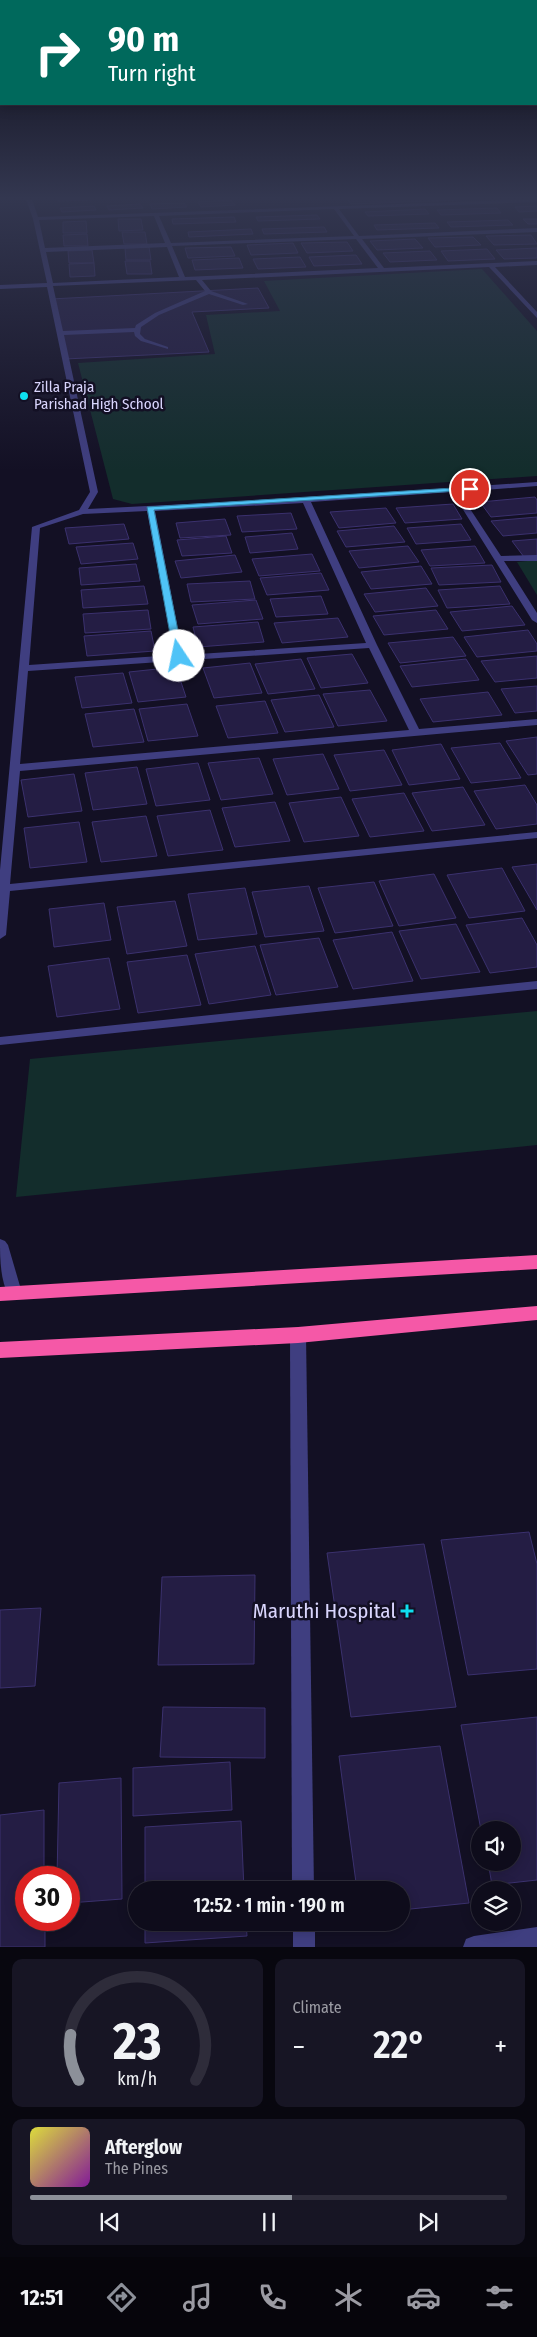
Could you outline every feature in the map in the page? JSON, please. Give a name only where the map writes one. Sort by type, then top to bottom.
[{"type":"highway","points":[[7,1294],[537,1262]]},
{"type":"highway","points":[[0,1350],[298,1335],[487,1316],[537,1313]]},
{"type":"street","points":[[51,290],[94,492],[82,512]]},
{"type":"street","points":[[513,290],[537,316]]},
{"type":"street","points":[[136,330],[138,326],[157,314],[209,292],[245,304]]},
{"type":"street","points":[[59,333],[136,330]]},
{"type":"street","points":[[136,330],[137,335],[143,340],[166,348]]},
{"type":"street","points":[[0,935],[36,527],[82,512],[306,500],[537,484]]},
{"type":"street","points":[[454,490],[537,620]]},
{"type":"street","points":[[306,500],[372,645],[415,732]]},
{"type":"street","points":[[150,508],[179,656]]},
{"type":"street","points":[[498,559],[537,558]]},
{"type":"street","points":[[24,668],[179,656],[372,645]]},
{"type":"street","points":[[15,768],[537,722]]},
{"type":"street","points":[[4,888],[537,835]]},
{"type":"street","points":[[0,1041],[537,985]]},
{"type":"street","points":[[0,1245],[7,1294]]},
{"type":"street","points":[[298,1335],[303,1881]]},
{"type":"street","points":[[304,1931],[304,1947]]},
{"type":"street","points":[[474,1947],[537,1938]]},
{"type":"green space","points":[[269,290],[501,290],[537,331],[537,476],[132,504],[113,499],[78,363],[215,354],[206,315],[280,311]]},
{"type":"green space","points":[[537,560],[537,595],[517,562]]},
{"type":"green space","points":[[537,1011],[537,1145],[16,1197],[30,1059]]},
{"type":"building","points":[[223,290],[259,290],[269,308],[192,312],[209,352],[65,359],[51,299]]},
{"type":"building","points":[[535,497],[537,500],[537,513],[491,517],[480,502]]},
{"type":"building","points":[[453,504],[462,519],[405,523],[396,508]]},
{"type":"building","points":[[386,508],[396,523],[339,528],[330,512]]},
{"type":"building","points":[[291,513],[297,529],[242,532],[237,516]]},
{"type":"building","points":[[537,517],[537,533],[503,536],[491,521]]},
{"type":"building","points":[[225,519],[231,535],[180,538],[176,523]]},
{"type":"building","points":[[124,524],[129,539],[69,544],[65,528]]},
{"type":"building","points":[[461,524],[471,540],[416,544],[407,528]]},
{"type":"building","points":[[394,526],[405,542],[346,547],[337,531]]},
{"type":"building","points":[[292,533],[298,549],[250,553],[245,537]]},
{"type":"building","points":[[226,536],[232,553],[182,556],[177,540]]},
{"type":"building","points":[[537,539],[537,556],[524,557],[512,541]]},
{"type":"building","points":[[133,543],[138,559],[81,564],[76,547]]},
{"type":"building","points":[[408,546],[419,562],[359,568],[349,551]]},
{"type":"building","points":[[475,546],[485,563],[430,566],[421,550]]},
{"type":"building","points":[[312,554],[320,571],[259,576],[252,559]]},
{"type":"building","points":[[235,555],[242,572],[181,578],[175,561]]},
{"type":"building","points":[[136,564],[140,581],[81,585],[79,568]]},
{"type":"building","points":[[492,565],[501,582],[439,585],[431,568]]},
{"type":"building","points":[[421,566],[432,584],[371,589],[361,572]]},
{"type":"building","points":[[321,573],[329,590],[267,595],[260,578]]},
{"type":"building","points":[[250,581],[255,599],[191,602],[187,584]]},
{"type":"building","points":[[144,586],[148,604],[83,608],[81,590]]},
{"type":"building","points":[[500,586],[510,604],[447,608],[438,590]]},
{"type":"building","points":[[426,588],[438,606],[375,612],[364,594]]},
{"type":"building","points":[[321,596],[328,614],[276,617],[270,599]]},
{"type":"building","points":[[256,600],[263,619],[198,624],[192,605]]},
{"type":"building","points":[[512,606],[525,625],[462,631],[450,612]]},
{"type":"building","points":[[148,610],[151,629],[85,633],[83,614]]},
{"type":"building","points":[[436,610],[448,629],[384,635],[373,616]]},
{"type":"building","points":[[338,618],[348,637],[282,643],[274,623]]},
{"type":"building","points":[[258,622],[264,642],[198,647],[193,627]]},
{"type":"building","points":[[528,630],[537,644],[537,651],[477,657],[464,637]]},
{"type":"building","points":[[151,631],[155,651],[87,656],[84,636]]},
{"type":"building","points":[[453,637],[466,656],[400,663],[388,643]]},
{"type":"building","points":[[352,654],[368,683],[321,688],[307,658]]},
{"type":"building","points":[[537,656],[537,678],[495,682],[481,661]]},
{"type":"building","points":[[301,659],[315,689],[268,694],[255,664]]},
{"type":"building","points":[[466,659],[479,680],[412,687],[400,666]]},
{"type":"building","points":[[250,663],[262,693],[214,698],[203,668]]},
{"type":"building","points":[[176,667],[186,697],[138,702],[129,672]]},
{"type":"building","points":[[123,673],[132,703],[82,708],[75,677]]},
{"type":"building","points":[[537,686],[537,711],[515,713],[501,689]]},
{"type":"building","points":[[370,690],[387,721],[338,726],[323,694]]},
{"type":"building","points":[[488,692],[502,715],[433,722],[420,699]]},
{"type":"building","points":[[319,695],[334,727],[285,732],[271,700]]},
{"type":"building","points":[[265,701],[278,733],[228,738],[216,706]]},
{"type":"building","points":[[187,704],[198,736],[148,741],[139,709]]},
{"type":"building","points":[[134,709],[144,742],[93,747],[85,714]]},
{"type":"building","points":[[537,737],[537,774],[528,775],[506,741]]},
{"type":"building","points":[[500,743],[521,778],[471,783],[451,748]]},
{"type":"building","points":[[441,744],[460,779],[409,785],[392,750]]},
{"type":"building","points":[[384,750],[402,785],[350,791],[334,755]]},
{"type":"building","points":[[323,754],[339,789],[287,795],[273,759]]},
{"type":"building","points":[[259,758],[273,794],[221,800],[208,763]]},
{"type":"building","points":[[198,763],[210,800],[156,806],[146,769]]},
{"type":"building","points":[[137,767],[147,804],[93,810],[85,773]]},
{"type":"building","points":[[74,774],[82,811],[28,817],[21,780]]},
{"type":"building","points":[[525,785],[537,805],[537,824],[496,829],[474,791]]},
{"type":"building","points":[[463,787],[485,825],[432,831],[412,793]]},
{"type":"building","points":[[404,793],[424,831],[370,837],[352,799]]},
{"type":"building","points":[[341,797],[359,836],[304,842],[289,803]]},
{"type":"building","points":[[275,802],[290,841],[235,847],[222,808]]},
{"type":"building","points":[[210,810],[223,850],[168,856],[157,816]]},
{"type":"building","points":[[146,816],[157,856],[101,862],[92,822]]},
{"type":"building","points":[[79,822],[87,862],[30,868],[24,828]]},
{"type":"building","points":[[537,864],[537,910],[512,867]]},
{"type":"building","points":[[502,868],[525,911],[469,918],[447,875]]},
{"type":"building","points":[[434,874],[456,918],[399,926],[379,881]]},
{"type":"building","points":[[374,882],[393,926],[335,933],[318,888]]},
{"type":"building","points":[[309,886],[324,931],[265,937],[252,892]]},
{"type":"building","points":[[245,888],[257,934],[198,940],[188,894]]},
{"type":"building","points":[[175,901],[187,946],[127,954],[117,907]]},
{"type":"building","points":[[104,903],[111,940],[54,947],[49,909]]},
{"type":"building","points":[[522,918],[537,945],[537,967],[490,973],[466,925]]},
{"type":"building","points":[[456,924],[480,972],[421,979],[399,931]]},
{"type":"building","points":[[392,932],[413,981],[353,989],[333,940]]},
{"type":"building","points":[[319,938],[338,987],[276,995],[260,945]]},
{"type":"building","points":[[255,946],[271,995],[209,1004],[195,954]]},
{"type":"building","points":[[187,955],[201,1005],[138,1013],[127,962]]},
{"type":"building","points":[[109,958],[120,1009],[57,1017],[48,966]]},
{"type":"building","points":[[529,1532],[537,1564],[537,1669],[468,1675],[441,1540]]},
{"type":"building","points":[[424,1544],[456,1707],[351,1717],[327,1553]]},
{"type":"building","points":[[255,1575],[254,1664],[158,1665],[162,1577]]},
{"type":"building","points":[[41,1608],[35,1686],[0,1688],[0,1610]]},
{"type":"building","points":[[163,1707],[265,1708],[265,1758],[160,1757]]},
{"type":"building","points":[[537,1717],[537,1880],[491,1881],[490,1871],[521,1871],[521,1821],[479,1821],[461,1725]]},
{"type":"building","points":[[440,1746],[469,1903],[410,1909],[410,1881],[356,1881],[339,1756]]},
{"type":"building","points":[[230,1762],[232,1810],[133,1816],[133,1768]]},
{"type":"building","points":[[121,1778],[122,1899],[80,1902],[80,1866],[57,1866],[59,1783]]},
{"type":"building","points":[[44,1810],[44,1866],[15,1866],[15,1931],[45,1931],[45,1947],[0,1947],[0,1815]]},
{"type":"building","points":[[241,1821],[244,1881],[145,1881],[145,1827]]},
{"type":"building","points":[[145,1931],[247,1931],[247,1936],[145,1943]]},
{"type":"place","name":"Zilla Praja Parishad High School","points":[[24,396]]},
{"type":"place","name":"Maruthi Hospital","points":[[407,1611]]},
{"type":"route","points":[[179,656],[150,508],[470,489]]}]
